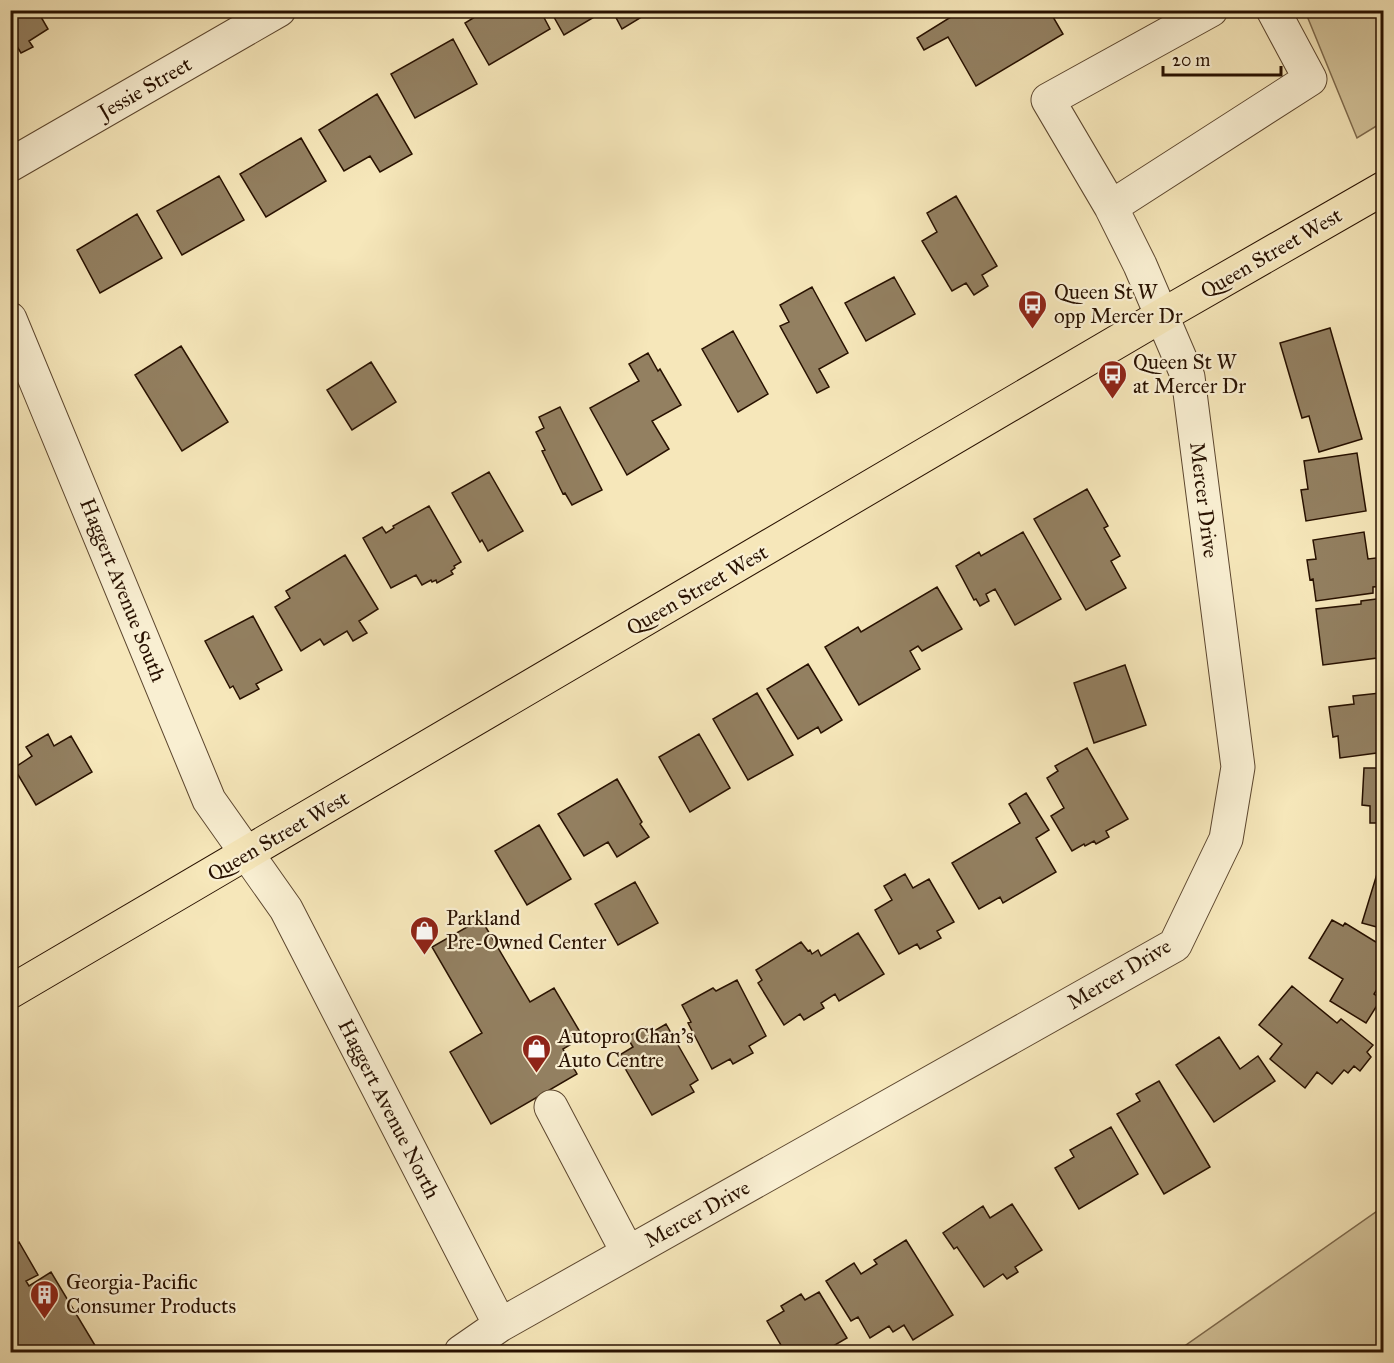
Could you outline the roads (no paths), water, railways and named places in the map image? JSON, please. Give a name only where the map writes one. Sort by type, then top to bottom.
[{"type":"main road","name":"Queen Street West","points":[[10,992],[248,855],[1161,316],[1383,188]]},
{"type":"street","name":"Jessie Street","points":[[10,165],[279,10]]},
{"type":"street","name":"Mercer Drive","points":[[500,1325],[1175,945],[1226,839],[1238,766],[1188,377],[1140,265],[1112,207],[1048,100],[1211,10]]},
{"type":"street","points":[[1112,207],[1310,79],[1273,10]]},
{"type":"street","name":"Haggert Avenue South","points":[[10,319],[209,800],[248,855]]},
{"type":"street","name":"Haggert Avenue North","points":[[248,855],[286,909],[500,1325]]},
{"type":"street","points":[[551,1107],[628,1253]]},
{"type":"street","points":[[461,1353],[500,1325]]},
{"type":"place","name":"Queen St W opp Mercer Dr","points":[[1033,330]]},
{"type":"place","name":"Queen St W at Mercer Dr","points":[[1112,400]]},
{"type":"place","name":"Parkland Pre-Owned Center","points":[[425,956]]},
{"type":"place","name":"Autopro Chan's Auto Centre","points":[[537,1074]]},
{"type":"place","name":"Georgia-Pacific Consumer Products","points":[[45,1320]]}]
